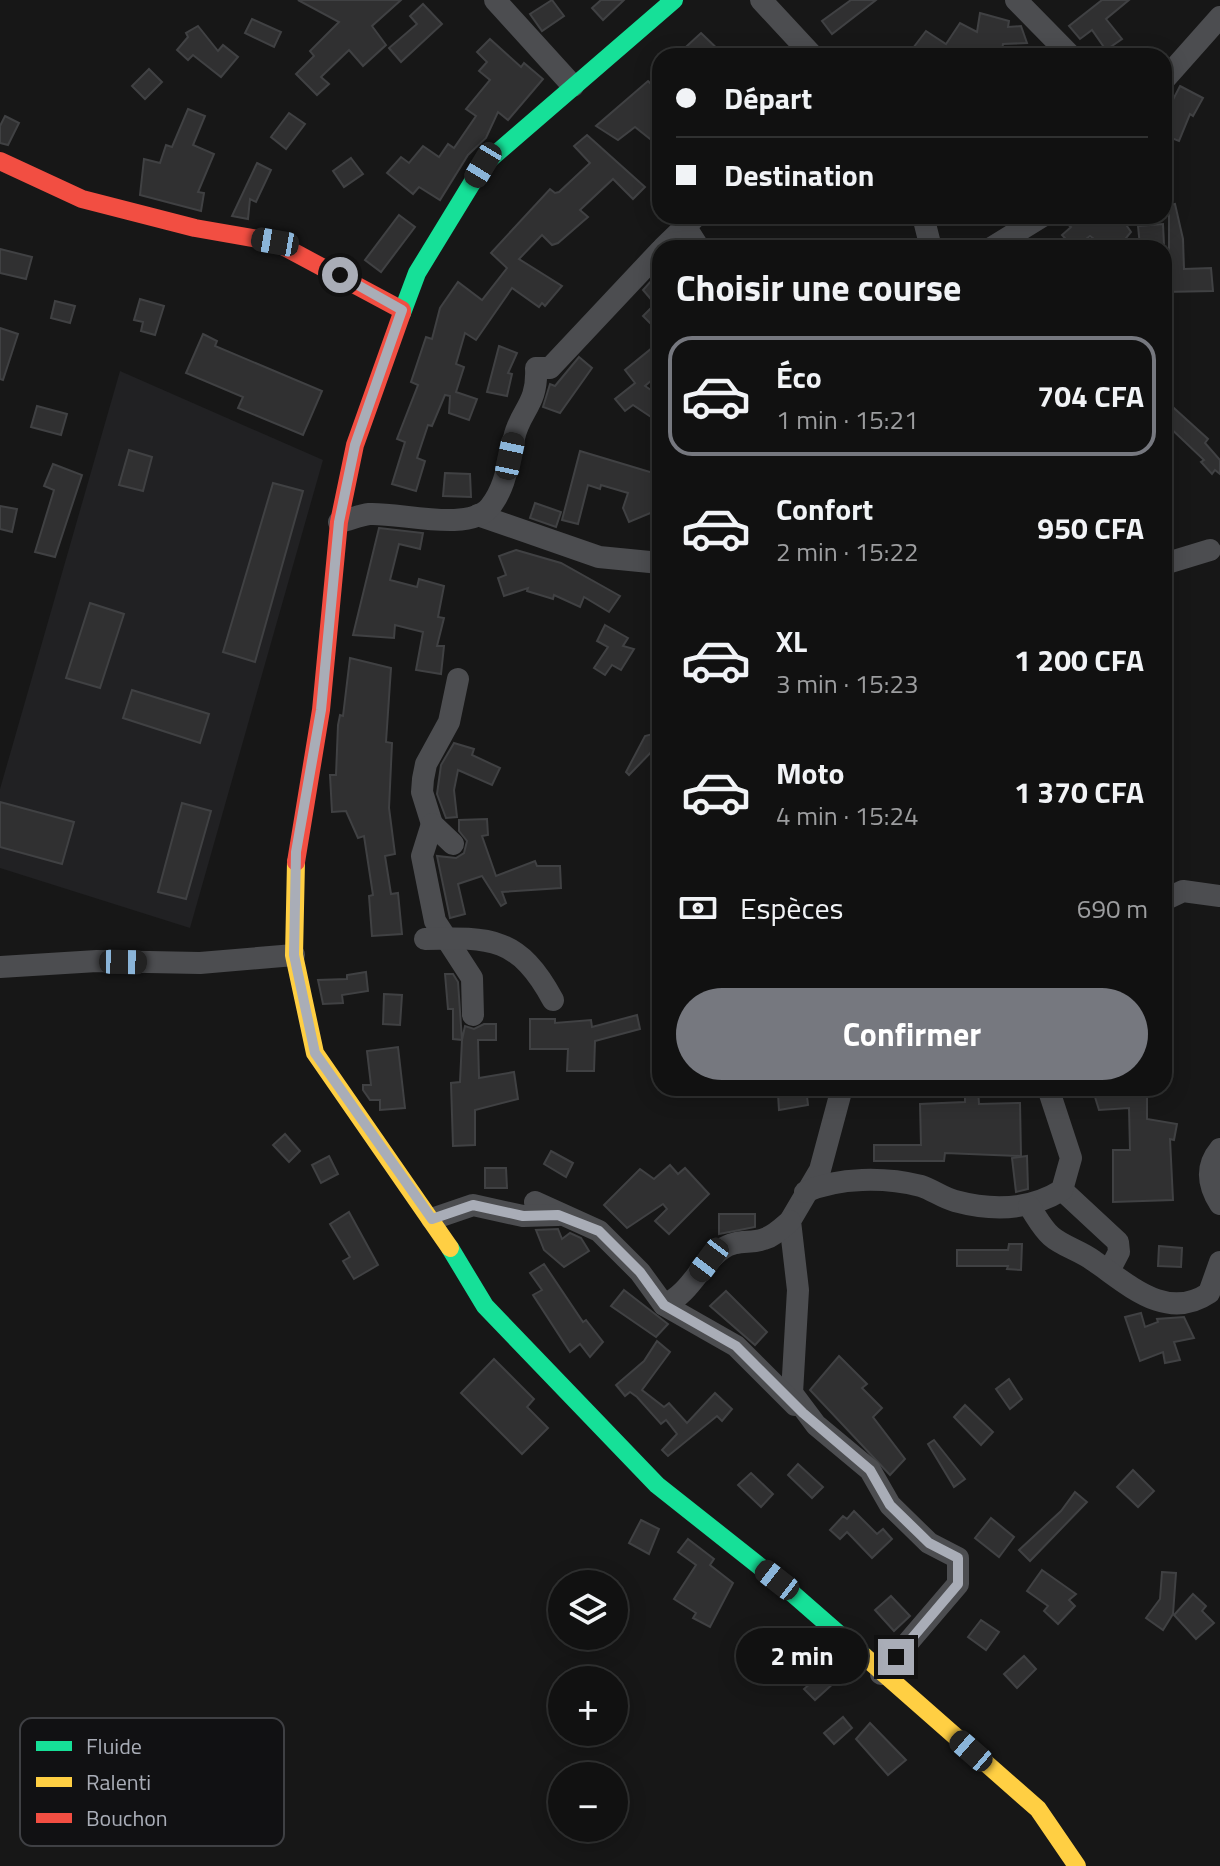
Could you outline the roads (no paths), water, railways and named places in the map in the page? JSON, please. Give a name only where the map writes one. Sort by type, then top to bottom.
[{"type":"street","points":[[495,0],[573,86]]},
{"type":"street","points":[[674,0],[483,165],[417,273],[355,445],[339,522],[321,710],[296,852],[294,955],[315,1053],[432,1219],[485,1306],[657,1485],[777,1580],[1038,1809],[1077,1866]]},
{"type":"street","points":[[761,0],[806,48]]},
{"type":"street","points":[[1016,0],[1063,48]]},
{"type":"street","points":[[1172,71],[1220,17]]},
{"type":"street","points":[[0,161],[82,199],[195,228],[275,242],[402,310]]},
{"type":"street","points":[[672,240],[687,224]]},
{"type":"street","points":[[1004,240],[1030,224]]},
{"type":"street","points":[[339,522],[368,514],[468,520],[488,510],[506,478],[515,433],[528,413],[537,383],[536,368],[550,368],[652,261]]},
{"type":"street","points":[[478,515],[599,557],[652,562]]},
{"type":"street","points":[[1172,562],[1210,550]]},
{"type":"street","points":[[453,844],[432,824],[422,792],[426,764],[449,722],[458,679]]},
{"type":"street","points":[[432,824],[422,856],[436,938],[472,978],[473,1015]]},
{"type":"street","points":[[1172,897],[1190,891],[1220,896]]},
{"type":"street","points":[[436,938],[488,939],[508,946],[542,981],[553,1000]]},
{"type":"street","points":[[0,967],[97,961],[200,963],[294,955]]},
{"type":"street","points":[[664,1305],[680,1298],[709,1260],[724,1247],[742,1240],[761,1240],[790,1221],[820,1170],[840,1096]]},
{"type":"street","points":[[805,1192],[834,1183],[879,1182],[918,1185],[953,1201],[1029,1206],[1062,1190],[1071,1158],[1051,1096]]},
{"type":"street","points":[[1220,1149],[1214,1157],[1208,1178],[1220,1204]]},
{"type":"street","points":[[1062,1190],[1118,1242],[1119,1252],[1109,1271]]},
{"type":"street","points":[[535,1202],[599,1231],[640,1272],[664,1305],[736,1346],[816,1425],[870,1470],[890,1505],[929,1543],[958,1558],[958,1584],[881,1674]]},
{"type":"street","points":[[432,1219],[473,1205],[523,1216],[558,1215]]},
{"type":"street","points":[[1029,1206],[1052,1237],[1152,1299],[1181,1304],[1209,1293],[1220,1262]]},
{"type":"street","points":[[790,1221],[798,1290],[792,1393],[816,1425]]}]
